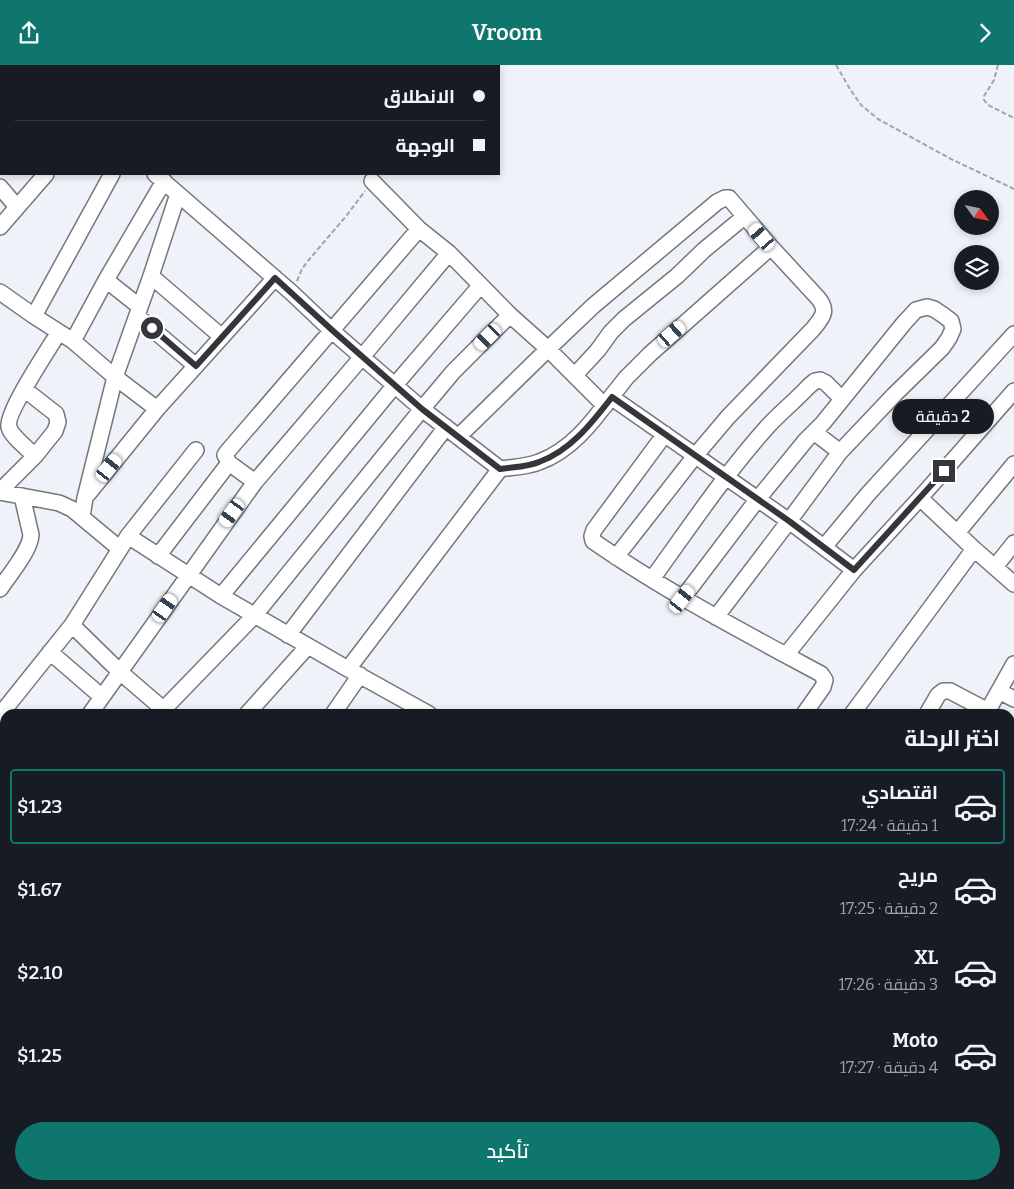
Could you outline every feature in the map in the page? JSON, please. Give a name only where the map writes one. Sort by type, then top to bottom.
[{"type":"street","points":[[0,227],[45,175]]},
{"type":"street","points":[[34,316],[111,175]]},
{"type":"street","points":[[73,341],[159,177],[422,409],[500,469]]},
{"type":"street","points":[[372,181],[419,229],[449,253],[510,315],[575,375],[608,402],[665,435],[789,521],[854,570]]},
{"type":"street","points":[[0,187],[17,207]]},
{"type":"street","points":[[82,517],[115,377],[139,312],[178,194]]},
{"type":"street","points":[[288,635],[452,432],[548,349],[593,306],[717,202],[725,198],[729,199],[823,303],[824,310],[821,319],[813,329],[728,417],[695,456],[616,557]]},
{"type":"street","points":[[575,375],[624,319],[677,276],[704,250],[744,217]]},
{"type":"street","points":[[255,482],[228,463],[225,455],[419,229]]},
{"type":"street","points":[[336,709],[354,672],[500,469],[538,463],[563,451],[580,435],[626,378],[650,354],[771,247]]},
{"type":"street","points":[[94,709],[255,482],[449,253]]},
{"type":"street","points":[[151,276],[222,337]]},
{"type":"street","points":[[85,498],[157,409],[275,278]]},
{"type":"street","points":[[106,280],[196,366]]},
{"type":"street","points":[[221,596],[395,385],[480,286]]},
{"type":"street","points":[[1,294],[73,341],[115,377],[157,409]]},
{"type":"street","points":[[682,599],[806,439],[823,423],[887,342],[916,310],[927,307],[934,309],[951,321],[953,329],[942,348],[840,452],[716,617]]},
{"type":"street","points":[[163,709],[254,616],[453,372],[510,315]]},
{"type":"street","points":[[35,455],[11,432],[8,425],[24,389],[59,332]]},
{"type":"street","points":[[824,547],[868,494],[1014,334]]},
{"type":"street","points":[[652,579],[726,477],[768,426],[815,381],[820,380],[826,383],[842,399]]},
{"type":"street","points":[[0,491],[55,431],[58,421],[56,414],[24,389]]},
{"type":"street","points":[[786,655],[854,570],[1014,391]]},
{"type":"street","points":[[814,432],[840,452]]},
{"type":"street","points":[[665,435],[594,530],[593,541],[682,599],[821,674],[825,680],[823,687],[808,709]]},
{"type":"street","points":[[5,709],[72,625],[124,542],[196,450]]},
{"type":"street","points":[[158,556],[228,463]]},
{"type":"street","points":[[957,533],[1014,464]]},
{"type":"street","points":[[0,491],[58,503],[72,509],[124,542],[158,556],[254,616],[420,709]]},
{"type":"street","points":[[0,589],[31,541],[22,496]]},
{"type":"street","points":[[920,498],[1014,584]]},
{"type":"street","points":[[995,567],[1014,543]]},
{"type":"street","points":[[856,709],[974,549]]},
{"type":"street","points":[[72,625],[159,709]]},
{"type":"street","points":[[251,709],[308,646]]},
{"type":"street","points":[[50,652],[102,697]]},
{"type":"street","points":[[989,709],[1014,664]]},
{"type":"street","points":[[930,709],[938,695],[943,691],[950,691],[982,709]]},
{"type":"street","points":[[999,691],[1014,699]]},
{"type":"path","points":[[836,65],[861,105],[878,119],[951,159],[1014,189]]},
{"type":"path","points":[[998,65],[994,80],[984,96],[984,100],[988,105],[1014,118]]},
{"type":"path","points":[[292,293],[307,262],[347,215],[372,181]]},
{"type":"route","points":[[152,328],[196,366],[275,278],[422,409],[500,469],[538,463],[563,451],[580,435],[612,397],[789,521],[854,570],[944,471]]}]
